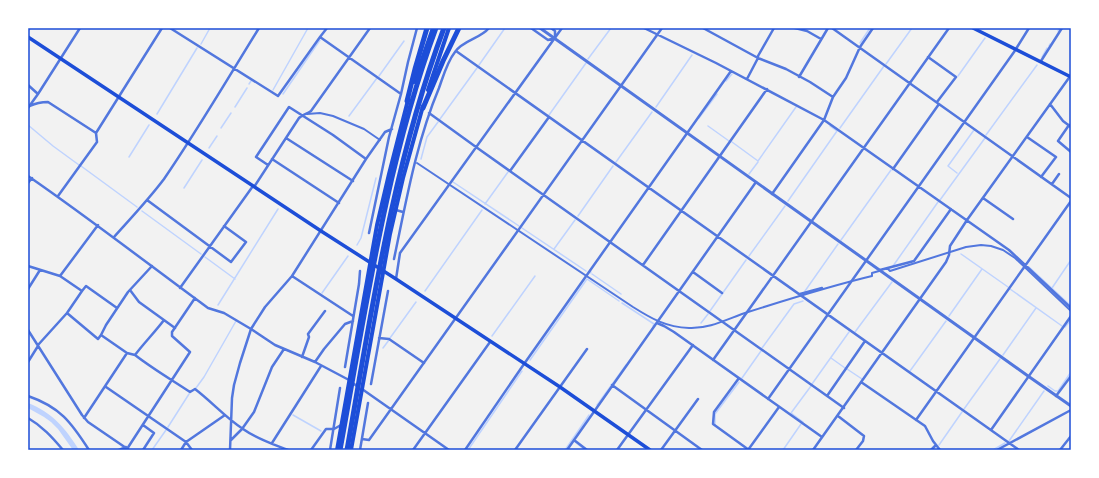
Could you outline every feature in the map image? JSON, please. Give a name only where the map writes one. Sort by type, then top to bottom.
[{"type":"highway","points":[[407,102],[427,28]]},
{"type":"highway","points":[[340,450],[386,202],[406,122],[436,28]]},
{"type":"highway","points":[[347,450],[392,204],[426,80],[444,28]]},
{"type":"highway","points":[[423,108],[442,61],[459,28]]},
{"type":"main road","points":[[337,450],[370,262],[388,174],[407,102],[433,28]]},
{"type":"main road","points":[[351,450],[383,271],[396,210],[412,142],[449,28]]},
{"type":"main road","points":[[973,28],[1071,76]]},
{"type":"main road","points":[[28,36],[321,231],[560,387],[650,450]]},
{"type":"street","points":[[28,107],[38,94],[80,28]]},
{"type":"street","points":[[58,196],[97,142],[96,133],[162,28]]},
{"type":"street","points":[[170,28],[278,96],[327,28]]},
{"type":"street","points":[[114,237],[164,179],[259,28]]},
{"type":"street","points":[[307,114],[311,111],[370,28]]},
{"type":"street","points":[[369,233],[392,129],[417,28]]},
{"type":"street","points":[[394,259],[412,171],[429,113],[452,55],[459,47],[482,34],[489,28]]},
{"type":"street","points":[[531,28],[548,40],[555,38]]},
{"type":"street","points":[[540,28],[1071,406]]},
{"type":"street","points":[[551,28],[555,31],[555,38]]},
{"type":"street","points":[[396,279],[400,253],[450,186],[476,147],[562,28]]},
{"type":"street","points":[[644,28],[767,89],[824,120],[1008,250],[1071,308]]},
{"type":"street","points":[[362,440],[369,440],[391,410],[662,28]]},
{"type":"street","points":[[703,28],[758,58],[786,69],[833,97]]},
{"type":"street","points":[[747,79],[774,28]]},
{"type":"street","points":[[795,28],[807,31],[821,39]]},
{"type":"street","points":[[800,77],[828,28]]},
{"type":"street","points":[[832,28],[1071,198]]},
{"type":"street","points":[[772,194],[824,120],[833,97],[846,78],[860,47],[873,28]]},
{"type":"street","points":[[713,360],[949,28]]},
{"type":"street","points":[[768,399],[1016,50],[1029,28]]},
{"type":"street","points":[[1041,61],[1062,28]]},
{"type":"street","points":[[320,36],[401,94]]},
{"type":"street","points":[[456,51],[1019,450]]},
{"type":"street","points":[[893,169],[956,77],[928,57]]},
{"type":"street","points":[[465,450],[586,275],[731,71]]},
{"type":"street","points":[[813,450],[946,262],[949,255],[950,246],[967,220],[1071,76]]},
{"type":"street","points":[[28,85],[38,94]]},
{"type":"street","points":[[643,265],[767,89]]},
{"type":"street","points":[[28,107],[40,102],[48,102],[96,133]]},
{"type":"street","points":[[1050,104],[1063,121],[1070,126],[1058,140],[1071,152]]},
{"type":"street","points":[[268,165],[256,157],[289,107],[333,135],[366,160]]},
{"type":"street","points":[[429,113],[844,408]]},
{"type":"street","points":[[180,288],[254,186],[302,115],[322,114],[333,116],[364,129],[380,140]]},
{"type":"street","points":[[510,171],[549,117]]},
{"type":"street","points":[[230,450],[234,385],[251,329],[265,307],[292,276],[385,132],[392,129]]},
{"type":"street","points":[[1027,137],[1056,157],[1042,177]]},
{"type":"street","points":[[286,138],[353,181]]},
{"type":"street","points":[[272,159],[339,202]]},
{"type":"street","points":[[417,163],[633,307],[653,319],[665,324],[691,328],[710,326],[822,288]]},
{"type":"street","points":[[1052,184],[1059,174]]},
{"type":"street","points":[[28,176],[98,225],[208,308],[224,312],[275,345],[315,362],[349,380],[449,450]]},
{"type":"street","points":[[28,183],[32,178]]},
{"type":"street","points":[[567,450],[756,182]]},
{"type":"street","points":[[983,198],[1013,219]]},
{"type":"street","points":[[147,200],[231,262],[246,242],[224,226]]},
{"type":"street","points":[[916,420],[1071,201]]},
{"type":"street","points":[[801,295],[872,276],[872,273],[884,269],[890,269],[914,262],[951,209]]},
{"type":"street","points":[[396,210],[403,212]]},
{"type":"street","points":[[372,216],[377,225]]},
{"type":"street","points":[[60,276],[98,225]]},
{"type":"street","points":[[884,269],[888,269],[890,271],[949,252],[974,246],[991,246],[1009,253],[1025,266],[1071,311]]},
{"type":"street","points":[[396,251],[400,253]]},
{"type":"street","points":[[28,266],[60,276],[82,291]]},
{"type":"street","points":[[67,314],[98,339],[130,290],[152,266]]},
{"type":"street","points":[[28,289],[40,270]]},
{"type":"street","points":[[345,367],[360,271]]},
{"type":"street","points":[[693,272],[722,293]]},
{"type":"street","points":[[292,276],[354,314],[361,315]]},
{"type":"street","points":[[28,362],[38,345],[67,314],[86,286],[117,308]]},
{"type":"street","points":[[130,290],[139,302],[175,328]]},
{"type":"street","points":[[371,384],[388,291]]},
{"type":"street","points":[[119,450],[127,449],[190,352],[172,336],[172,332],[195,298]]},
{"type":"street","points":[[302,357],[309,337],[308,334],[325,311]]},
{"type":"street","points":[[991,430],[1071,316]]},
{"type":"street","points":[[135,355],[164,320]]},
{"type":"street","points":[[315,362],[345,324],[353,321]]},
{"type":"street","points":[[657,323],[664,326],[693,346],[822,437]]},
{"type":"street","points":[[28,330],[84,418],[127,449]]},
{"type":"street","points":[[101,335],[128,353],[135,355],[159,373],[190,392],[195,389],[242,429],[252,435],[288,450]]},
{"type":"street","points":[[379,338],[389,339],[424,363]]},
{"type":"street","points":[[413,450],[490,342]]},
{"type":"street","points":[[827,396],[866,342]]},
{"type":"street","points":[[617,450],[693,346]]},
{"type":"street","points":[[230,440],[242,429],[254,412],[272,367],[284,349]]},
{"type":"street","points":[[515,450],[587,349]]},
{"type":"street","points":[[84,418],[128,353]]},
{"type":"street","points":[[272,443],[321,366]]},
{"type":"street","points":[[1056,396],[1071,376]]},
{"type":"street","points":[[739,378],[714,412],[713,424],[748,450],[779,407]]},
{"type":"street","points":[[861,382],[925,426],[940,450]]},
{"type":"street","points":[[612,385],[702,450]]},
{"type":"street","points":[[106,386],[186,442],[192,450]]},
{"type":"street","points":[[330,450],[340,388]]},
{"type":"street","points":[[28,396],[47,404],[58,411],[75,429],[89,450]]},
{"type":"street","points":[[660,450],[698,399]]},
{"type":"street","points":[[360,450],[368,403]]},
{"type":"street","points":[[997,450],[1071,410]]},
{"type":"street","points":[[181,450],[186,442],[225,415]]},
{"type":"street","points":[[838,416],[864,436],[864,439],[856,450]]},
{"type":"street","points":[[28,418],[38,424],[49,434],[62,450]]},
{"type":"street","points":[[356,422],[363,429]]},
{"type":"street","points":[[143,425],[154,433],[143,450]]},
{"type":"street","points":[[311,450],[326,429],[334,429],[341,425]]},
{"type":"street","points":[[1060,450],[1071,436]]},
{"type":"street","points":[[574,440],[587,450]]},
{"type":"street","points":[[931,450],[936,445]]},
{"type":"water","points":[[28,403],[44,411],[58,422],[79,450],[73,450],[58,429],[44,417],[28,408]]},
{"type":"waterway","points":[[201,44],[210,28]]},
{"type":"waterway","points":[[273,90],[308,28]]},
{"type":"waterway","points":[[479,65],[505,28]]},
{"type":"waterway","points":[[588,59],[611,28]]},
{"type":"waterway","points":[[860,43],[870,28]]},
{"type":"waterway","points":[[886,64],[912,28]]},
{"type":"waterway","points":[[958,76],[985,38]]},
{"type":"waterway","points":[[283,94],[320,40]]},
{"type":"waterway","points":[[379,76],[404,41]]},
{"type":"waterway","points":[[157,114],[197,48]]},
{"type":"waterway","points":[[1042,57],[1047,48]]},
{"type":"waterway","points":[[656,107],[692,55]]},
{"type":"waterway","points":[[549,115],[586,63]]},
{"type":"waterway","points":[[986,135],[1037,65]]},
{"type":"waterway","points":[[840,128],[884,66]]},
{"type":"waterway","points":[[440,119],[477,68]]},
{"type":"waterway","points":[[726,81],[732,74]]},
{"type":"waterway","points":[[349,116],[377,78]]},
{"type":"waterway","points":[[235,107],[247,88]]},
{"type":"waterway","points":[[699,118],[717,94]]},
{"type":"waterway","points":[[732,142],[758,161],[796,107]]},
{"type":"waterway","points":[[616,162],[652,112]]},
{"type":"waterway","points":[[221,128],[231,113]]},
{"type":"waterway","points":[[421,159],[427,137],[438,122]]},
{"type":"waterway","points":[[28,125],[79,165]]},
{"type":"waterway","points":[[129,157],[149,125]]},
{"type":"waterway","points":[[708,126],[729,141]]},
{"type":"waterway","points":[[788,201],[837,131],[830,126]]},
{"type":"waterway","points":[[957,173],[948,166],[974,130]]},
{"type":"waterway","points":[[209,148],[217,136]]},
{"type":"waterway","points":[[940,200],[985,138]]},
{"type":"waterway","points":[[184,188],[202,160]]},
{"type":"waterway","points":[[749,174],[758,162]]},
{"type":"waterway","points":[[81,166],[137,207]]},
{"type":"waterway","points":[[578,216],[613,166]]},
{"type":"waterway","points":[[841,240],[891,170]]},
{"type":"waterway","points":[[485,204],[508,172]]},
{"type":"waterway","points":[[357,245],[361,238],[376,178]]},
{"type":"waterway","points":[[453,182],[519,226]]},
{"type":"waterway","points":[[893,266],[938,202]]},
{"type":"waterway","points":[[749,256],[785,206]]},
{"type":"waterway","points":[[218,305],[278,209]]},
{"type":"waterway","points":[[425,291],[482,210]]},
{"type":"waterway","points":[[142,211],[201,254]]},
{"type":"waterway","points":[[554,249],[575,220]]},
{"type":"waterway","points":[[522,228],[586,271]]},
{"type":"waterway","points":[[805,291],[838,244]]},
{"type":"waterway","points":[[961,254],[1008,287]]},
{"type":"waterway","points":[[322,293],[348,256]]},
{"type":"waterway","points":[[205,257],[235,279]]},
{"type":"waterway","points":[[710,311],[746,260]]},
{"type":"waterway","points":[[1052,288],[1071,260]]},
{"type":"waterway","points":[[1029,267],[1071,306]]},
{"type":"waterway","points":[[949,316],[982,269]]},
{"type":"waterway","points":[[592,274],[621,294]]},
{"type":"waterway","points":[[492,336],[535,276]]},
{"type":"waterway","points":[[530,360],[587,279],[619,301]]},
{"type":"waterway","points":[[855,332],[892,282]]},
{"type":"waterway","points":[[1010,289],[1062,326]]},
{"type":"waterway","points":[[762,348],[794,304],[803,301]]},
{"type":"waterway","points":[[390,338],[416,302]]},
{"type":"waterway","points":[[622,303],[654,324],[653,326]]},
{"type":"waterway","points":[[1003,355],[1036,308]]},
{"type":"waterway","points":[[701,323],[708,314]]},
{"type":"waterway","points":[[1065,327],[1071,320]]},
{"type":"waterway","points":[[196,388],[204,377],[236,321]]},
{"type":"waterway","points":[[910,371],[946,321]]},
{"type":"waterway","points":[[812,384],[849,332]]},
{"type":"waterway","points":[[383,348],[389,340]]},
{"type":"waterway","points":[[742,378],[761,351]]},
{"type":"waterway","points":[[831,358],[845,368]]},
{"type":"waterway","points":[[964,409],[1000,359]]},
{"type":"waterway","points":[[597,405],[626,365]]},
{"type":"waterway","points":[[847,369],[862,379]]},
{"type":"waterway","points":[[468,450],[522,371]]},
{"type":"waterway","points":[[1048,386],[1055,391],[1058,391],[1071,372]]},
{"type":"waterway","points":[[715,425],[715,414],[739,382]]},
{"type":"waterway","points":[[803,422],[791,413],[811,386]]},
{"type":"waterway","points":[[1009,441],[1044,391]]},
{"type":"waterway","points":[[168,427],[189,394]]},
{"type":"waterway","points":[[939,445],[962,412]]},
{"type":"waterway","points":[[293,415],[321,431]]},
{"type":"waterway","points":[[565,450],[589,415]]},
{"type":"waterway","points":[[783,450],[801,424]]},
{"type":"waterway","points":[[152,450],[166,430]]},
{"type":"waterway","points":[[575,442],[585,450]]},
{"type":"waterway","points":[[993,450],[1005,443]]}]
